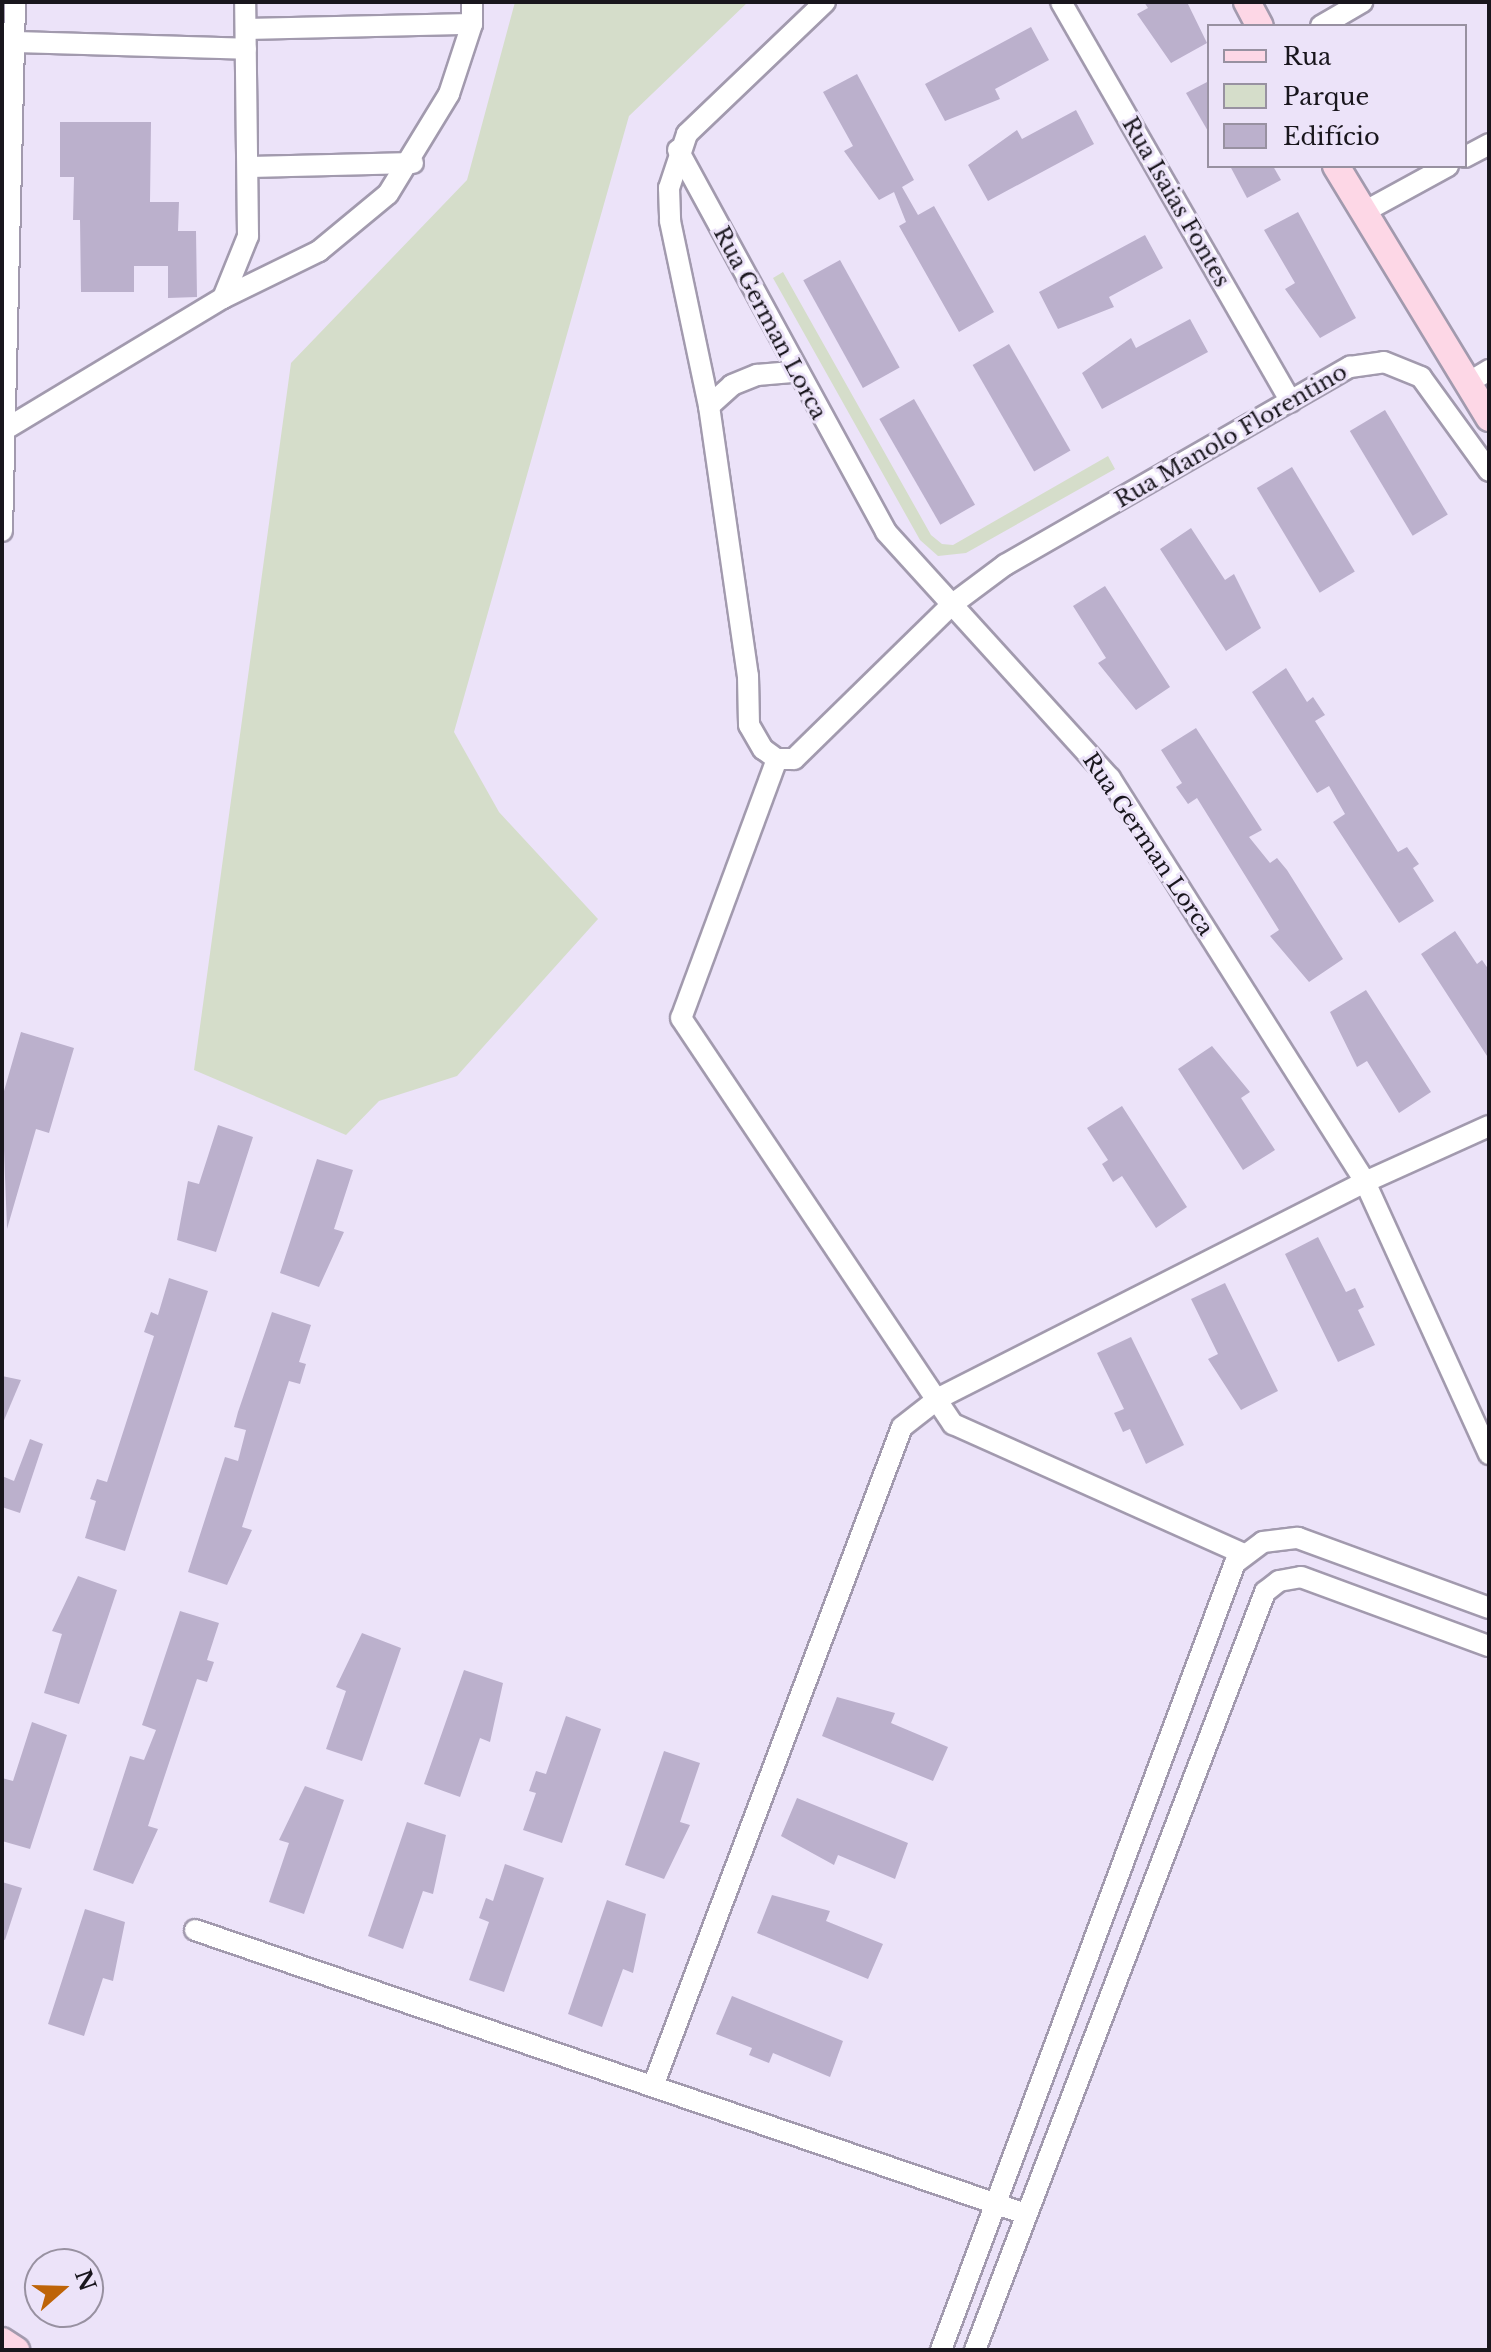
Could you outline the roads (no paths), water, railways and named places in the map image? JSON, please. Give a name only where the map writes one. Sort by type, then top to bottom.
[{"type":"main road","points":[[1247,2],[1259,24]]},
{"type":"main road","points":[[1337,168],[1489,418]]},
{"type":"main road","points":[[2,2341],[16,2350]]},
{"type":"street","points":[[2,531],[11,50],[15,2]]},
{"type":"street","points":[[223,298],[248,236],[250,167],[245,2]]},
{"type":"street","points":[[6,426],[223,298],[319,251],[356,226],[413,163],[449,94],[472,24],[472,2]]},
{"type":"street","points":[[825,2],[678,150],[668,205],[709,406],[748,676],[749,725],[777,759],[681,1018],[939,1398],[953,1424],[1243,1554]]},
{"type":"street","name":"Rua Isaias Fontes","points":[[1061,2],[1291,402]]},
{"type":"street","points":[[1324,24],[1362,2]]},
{"type":"street","points":[[11,50],[472,24]]},
{"type":"street","points":[[1467,156],[1489,144]]},
{"type":"street","name":"Rua German Lorca","points":[[678,150],[795,372],[886,532],[950,606],[1110,778],[1365,1182],[1489,1454]]},
{"type":"street","points":[[250,167],[413,163]]},
{"type":"street","points":[[1362,213],[1444,168]]},
{"type":"street","name":"Rua Manolo Florentino","points":[[777,759],[794,759],[950,606],[1005,565],[1358,364],[1398,365],[1431,385],[1489,471]]},
{"type":"street","points":[[1466,384],[1489,370]]},
{"type":"street","points":[[709,406],[732,385],[757,375],[795,372]]},
{"type":"street","points":[[653,2086],[902,1427],[939,1398],[1365,1182],[1489,1126]]},
{"type":"street","points":[[941,2350],[1229,1572],[1243,1554],[1274,1539],[1298,1538],[1489,1608]]},
{"type":"street","points":[[975,2350],[1090,2039],[1265,1592],[1279,1581],[1301,1577],[1489,1646]]},
{"type":"street","points":[[195,1930],[1026,2214]]},
{"type":"street","points":[[1059,2028],[1090,2039]]}]
